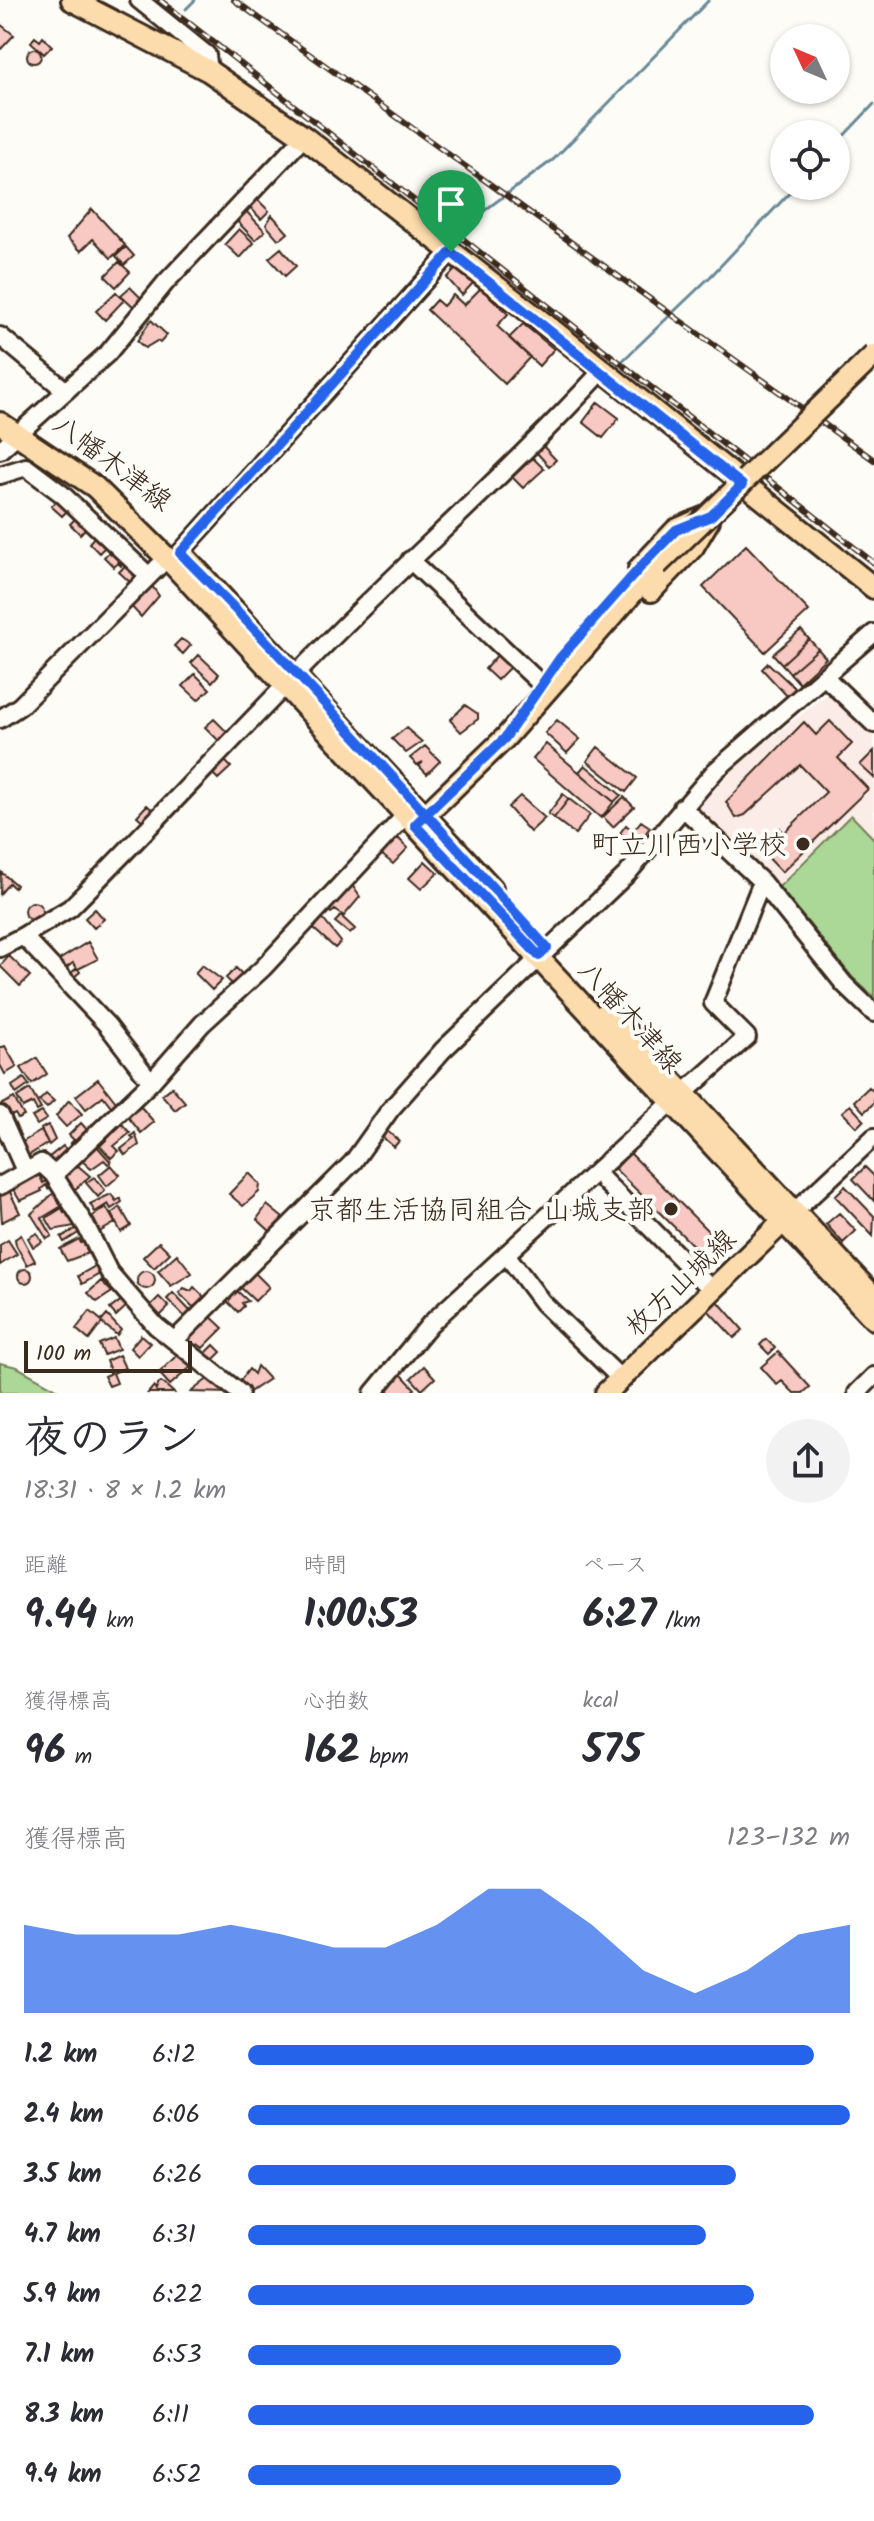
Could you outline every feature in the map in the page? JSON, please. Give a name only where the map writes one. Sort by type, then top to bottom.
[{"type":"main road","points":[[72,0],[209,71],[304,137],[874,588]]},
{"type":"main road","points":[[505,738],[657,565],[874,355]]},
{"type":"main road","name":"八幡木津線","points":[[0,415],[95,487],[174,555],[789,1216],[874,1297]]},
{"type":"main road","name":"八幡木津線","points":[[0,423],[21,432]]},
{"type":"main road","points":[[415,815],[505,738],[604,645],[693,547],[711,516],[742,485]]},
{"type":"main road","points":[[505,738],[541,684],[594,619],[676,530],[711,516]]},
{"type":"main road","name":"八幡木津線","points":[[789,1216],[874,1319]]},
{"type":"main road","name":"枚方山城線","points":[[614,1386],[789,1216]]},
{"type":"street","points":[[139,0],[207,55],[209,71]]},
{"type":"street","points":[[0,450],[108,353],[166,282],[304,137]]},
{"type":"street","points":[[0,719],[20,706],[149,576],[174,555],[451,252]]},
{"type":"street","points":[[0,336],[66,391]]},
{"type":"street","points":[[0,948],[70,908],[290,680],[410,560],[459,517],[602,371]]},
{"type":"street","points":[[0,475],[26,467],[62,494],[149,576]]},
{"type":"street","points":[[410,560],[541,684]]},
{"type":"street","points":[[176,1339],[353,1162],[390,1110],[443,1050],[627,874],[682,807],[730,757],[826,678],[874,633]]},
{"type":"street","points":[[826,678],[874,724]]},
{"type":"street","points":[[682,807],[762,882],[844,984],[874,1013]]},
{"type":"street","points":[[53,1174],[151,1082],[202,1024],[263,968],[415,815]]},
{"type":"street","points":[[373,1393],[430,1324],[747,1037],[713,1003],[762,882]]},
{"type":"street","points":[[23,936],[107,1025],[151,1082]]},
{"type":"street","points":[[0,1115],[25,1171]]},
{"type":"street","points":[[789,1216],[874,1137]]},
{"type":"street","points":[[0,1186],[41,1163],[53,1174],[86,1226],[109,1272],[156,1326],[240,1393]]},
{"type":"street","points":[[604,1181],[712,1290]]},
{"type":"street","points":[[506,1254],[542,1302],[614,1386]]},
{"type":"street","points":[[857,1393],[874,1376]]},
{"type":"shaded area","name":"町立川西小学校","points":[[830,695],[874,736],[874,1009],[770,889],[769,878],[696,810],[744,759]]},
{"type":"green space","points":[[851,815],[874,839],[874,997],[853,978],[779,887]]},
{"type":"green space","points":[[0,1363],[17,1367],[64,1393],[0,1393]]},
{"type":"building","points":[[0,24],[14,35],[1,49],[0,49]]},
{"type":"building","points":[[35,37],[40,41],[43,37],[52,46],[44,54],[31,42]]},
{"type":"building","points":[[34,49],[41,56],[34,63],[27,56]]},
{"type":"building","points":[[256,198],[269,211],[261,219],[248,205]]},
{"type":"building","points":[[243,208],[265,231],[255,240],[233,217]]},
{"type":"building","points":[[92,209],[125,245],[111,258],[93,239],[81,251],[67,238]]},
{"type":"building","points":[[272,215],[288,233],[282,238],[278,239],[266,225]]},
{"type":"building","points":[[239,229],[254,243],[240,258],[225,244]]},
{"type":"building","points":[[126,247],[134,256],[124,265],[116,256]]},
{"type":"building","points":[[281,248],[296,266],[285,276],[269,258]]},
{"type":"building","points":[[119,262],[130,272],[116,287],[105,276]]},
{"type":"building","points":[[457,268],[473,283],[462,295],[447,278]]},
{"type":"building","points":[[130,287],[144,301],[136,309],[121,295]]},
{"type":"building","points":[[481,288],[508,314],[497,326],[530,357],[505,384],[427,310],[436,300],[443,306],[453,295],[464,305]]},
{"type":"building","points":[[116,292],[124,300],[105,320],[96,311]]},
{"type":"building","points":[[151,320],[167,335],[160,343],[157,341],[145,348],[137,341]]},
{"type":"building","points":[[523,324],[554,349],[539,366],[509,338]]},
{"type":"building","points":[[598,402],[619,418],[603,438],[583,422]]},
{"type":"building","points":[[543,446],[556,460],[549,466],[536,452]]},
{"type":"building","points":[[533,458],[544,469],[523,488],[512,477]]},
{"type":"building","points":[[59,500],[69,509],[62,516],[51,506]]},
{"type":"building","points":[[77,517],[87,527],[80,534],[70,524]]},
{"type":"building","points":[[94,537],[107,545],[99,553],[89,543]]},
{"type":"building","points":[[746,545],[809,611],[765,652],[703,587]]},
{"type":"building","points":[[111,550],[125,561],[121,566],[118,563],[114,567],[104,557]]},
{"type":"building","points":[[124,567],[138,576],[131,583],[119,572]]},
{"type":"building","points":[[150,583],[159,596],[141,617],[129,604]]},
{"type":"building","points":[[801,630],[809,639],[782,664],[773,654]]},
{"type":"building","points":[[181,639],[191,645],[183,654],[174,646]]},
{"type":"building","points":[[809,639],[818,649],[790,673],[782,664]]},
{"type":"building","points":[[818,649],[826,658],[799,683],[790,673]]},
{"type":"building","points":[[499,653],[512,665],[497,680],[485,669]]},
{"type":"building","points":[[199,655],[219,674],[212,682],[191,663]]},
{"type":"building","points":[[768,663],[796,689],[788,697],[762,669]]},
{"type":"building","points":[[195,674],[210,689],[198,700],[183,686]]},
{"type":"building","points":[[465,705],[478,714],[478,719],[461,732],[450,720]]},
{"type":"building","points":[[214,719],[229,734],[221,743],[205,727]]},
{"type":"building","points":[[557,720],[580,739],[567,753],[545,733]]},
{"type":"building","points":[[830,721],[852,744],[838,758],[868,789],[782,872],[759,848],[780,828],[784,833],[826,792],[800,765],[745,815],[736,818],[726,802],[804,722],[816,735]]},
{"type":"building","points":[[406,728],[422,742],[406,753],[392,739]]},
{"type":"building","points":[[546,744],[614,802],[601,818],[533,759]]},
{"type":"building","points":[[425,746],[440,761],[427,774],[419,766],[423,762],[417,765],[410,758]]},
{"type":"building","points":[[598,747],[637,778],[626,792],[587,761]]},
{"type":"building","points":[[874,751],[874,778],[860,765]]},
{"type":"building","points":[[224,760],[231,767],[218,779],[212,773]]},
{"type":"building","points":[[585,765],[621,795],[614,802],[579,772]]},
{"type":"building","points":[[563,794],[569,799],[554,818],[548,814]]},
{"type":"building","points":[[520,796],[545,818],[530,832],[508,807]]},
{"type":"building","points":[[624,797],[634,807],[613,827],[603,817]]},
{"type":"building","points":[[569,799],[590,815],[575,834],[554,818]]},
{"type":"building","points":[[147,805],[155,812],[145,823],[137,816]]},
{"type":"building","points":[[641,821],[650,827],[637,846],[620,833],[626,825],[633,831]]},
{"type":"building","points":[[398,838],[408,848],[393,864],[381,854]]},
{"type":"building","points":[[425,861],[438,873],[421,889],[409,878]]},
{"type":"building","points":[[1,872],[16,885],[14,888],[9,883],[0,894]]},
{"type":"building","points":[[352,885],[360,897],[344,916],[335,910],[331,913],[327,909]]},
{"type":"building","points":[[29,902],[37,902],[42,911],[40,918],[29,920],[24,915],[24,907]]},
{"type":"building","points":[[95,909],[104,919],[94,928],[85,918]]},
{"type":"building","points":[[341,916],[355,929],[350,934],[335,922]]},
{"type":"building","points":[[322,918],[341,942],[335,948],[314,929]]},
{"type":"building","points":[[88,942],[98,959],[78,969],[80,972],[74,977],[71,973],[77,968],[73,963],[65,969],[59,960]]},
{"type":"building","points":[[9,956],[30,976],[20,986],[0,966]]},
{"type":"building","points":[[202,965],[222,980],[212,990],[195,973]]},
{"type":"building","points":[[236,968],[243,975],[233,985],[226,978]]},
{"type":"building","points":[[5,1046],[17,1067],[5,1074],[0,1065],[0,1048]]},
{"type":"building","points":[[37,1058],[47,1074],[32,1084],[21,1068]]},
{"type":"building","points":[[24,1078],[29,1085],[16,1094],[12,1086]]},
{"type":"building","points":[[98,1079],[119,1106],[114,1110],[103,1096],[86,1109],[76,1096]]},
{"type":"building","points":[[172,1087],[185,1102],[175,1110],[162,1095]]},
{"type":"building","points":[[869,1087],[874,1092],[874,1103],[864,1112],[854,1101]]},
{"type":"building","points":[[30,1089],[41,1109],[37,1111],[33,1103],[23,1108],[17,1097]]},
{"type":"building","points":[[46,1094],[54,1101],[47,1108],[39,1101]]},
{"type":"building","points":[[14,1098],[24,1116],[18,1119],[15,1114],[7,1118],[0,1105]]},
{"type":"building","points":[[69,1100],[82,1114],[66,1127],[56,1116]]},
{"type":"building","points":[[850,1105],[864,1120],[857,1127],[842,1112]]},
{"type":"building","points":[[141,1107],[154,1122],[141,1133],[128,1117]]},
{"type":"building","points":[[42,1112],[47,1119],[37,1125],[32,1117]]},
{"type":"building","points":[[81,1123],[90,1133],[75,1148],[70,1144],[74,1140],[69,1135]]},
{"type":"building","points":[[122,1124],[130,1133],[114,1146],[119,1151],[111,1158],[100,1146]]},
{"type":"building","points":[[48,1125],[55,1140],[49,1145],[41,1129]]},
{"type":"building","points":[[386,1130],[399,1141],[394,1147],[381,1136]]},
{"type":"building","points":[[41,1131],[48,1143],[26,1157],[19,1144]]},
{"type":"building","points":[[135,1133],[139,1145],[125,1155],[121,1149],[134,1139],[131,1136]]},
{"type":"building","points":[[95,1144],[111,1162],[108,1164],[104,1160],[91,1169],[81,1160]]},
{"type":"building","points":[[63,1146],[70,1154],[55,1166],[48,1158]]},
{"type":"building","name":"京都生活協同組合 山城支部","points":[[630,1153],[726,1249],[712,1264],[615,1169]]},
{"type":"building","points":[[76,1164],[90,1176],[72,1192],[62,1180]]},
{"type":"building","points":[[111,1165],[120,1175],[107,1186],[99,1175]]},
{"type":"building","points":[[865,1167],[874,1176],[874,1201],[853,1179]]},
{"type":"building","points":[[249,1173],[260,1184],[259,1192],[243,1206],[229,1194]]},
{"type":"building","points":[[39,1175],[43,1183],[51,1178],[54,1185],[48,1189],[46,1185],[42,1191],[20,1201],[13,1189]]},
{"type":"building","points":[[94,1177],[105,1190],[98,1197],[86,1183]]},
{"type":"building","points":[[845,1186],[874,1216],[873,1236],[835,1196]]},
{"type":"building","points":[[9,1190],[20,1213],[2,1222],[0,1194]]},
{"type":"building","points":[[57,1190],[65,1204],[42,1218],[52,1236],[47,1239],[31,1214]]},
{"type":"building","points":[[111,1194],[116,1201],[120,1198],[122,1202],[111,1209],[108,1204],[95,1212],[90,1204]]},
{"type":"building","points":[[267,1205],[283,1218],[270,1231],[257,1219]]},
{"type":"building","points":[[106,1207],[115,1223],[94,1235],[86,1221]]},
{"type":"building","points":[[120,1207],[131,1226],[121,1232],[111,1214]]},
{"type":"building","points":[[62,1208],[64,1213],[70,1210],[83,1230],[64,1242],[61,1237],[76,1229],[74,1226],[53,1230],[46,1218]]},
{"type":"building","points":[[839,1213],[856,1231],[843,1243],[826,1224]]},
{"type":"building","points":[[37,1233],[42,1242],[33,1247],[28,1238]]},
{"type":"building","points":[[21,1235],[35,1261],[27,1265],[16,1245],[15,1239]]},
{"type":"building","points":[[79,1239],[81,1243],[86,1240],[96,1258],[92,1260],[88,1253],[67,1261],[60,1249]]},
{"type":"building","points":[[8,1240],[17,1254],[0,1265],[0,1245]]},
{"type":"building","points":[[159,1242],[170,1253],[154,1268],[143,1257]]},
{"type":"building","points":[[177,1254],[192,1273],[171,1286],[158,1271]]},
{"type":"building","points":[[99,1264],[103,1272],[82,1284],[78,1276]]},
{"type":"building","points":[[25,1269],[32,1276],[25,1283],[18,1276]]},
{"type":"building","points":[[252,1270],[269,1287],[255,1301],[238,1285]]},
{"type":"building","points":[[146,1271],[155,1280],[146,1289],[137,1280]]},
{"type":"building","points":[[101,1281],[112,1292],[97,1302],[88,1293]]},
{"type":"building","points":[[194,1287],[206,1299],[193,1307],[179,1293],[184,1288],[191,1291]]},
{"type":"building","points":[[233,1287],[248,1301],[242,1303],[244,1306],[238,1312],[223,1297]]},
{"type":"building","points":[[173,1293],[192,1313],[186,1318],[167,1299]]},
{"type":"building","points":[[159,1297],[169,1307],[157,1319],[147,1309]]},
{"type":"building","points":[[123,1299],[128,1305],[116,1316],[110,1309]]},
{"type":"building","points":[[716,1299],[743,1330],[734,1338],[706,1308]]},
{"type":"building","points":[[90,1311],[102,1321],[107,1315],[121,1330],[117,1335],[102,1323],[89,1340],[76,1329]]},
{"type":"building","points":[[208,1314],[223,1328],[203,1348],[198,1344],[195,1347],[185,1337]]},
{"type":"building","points":[[141,1335],[150,1343],[138,1356],[130,1348]]},
{"type":"building","points":[[114,1338],[119,1349],[104,1355],[99,1344]]},
{"type":"building","points":[[766,1339],[775,1348],[769,1354],[760,1345]]},
{"type":"building","points":[[214,1345],[221,1352],[211,1362],[203,1356]]},
{"type":"building","points":[[778,1352],[810,1387],[803,1393],[794,1393],[782,1381],[777,1385],[761,1367]]},
{"type":"building","points":[[179,1353],[192,1366],[170,1385],[159,1373]]},
{"type":"building","points":[[119,1355],[125,1368],[113,1373],[117,1383],[109,1386],[104,1376],[111,1373],[106,1361]]},
{"type":"building","points":[[257,1366],[269,1379],[248,1393],[238,1384],[249,1369],[254,1374]]},
{"type":"building","points":[[424,1366],[435,1378],[422,1390],[411,1378]]},
{"type":"building","points":[[398,1375],[402,1375],[415,1389],[410,1393],[383,1393]]},
{"type":"building","points":[[210,1377],[230,1393],[191,1392]]},
{"type":"building","points":[[159,1383],[174,1393],[148,1393],[154,1386],[156,1390]]},
{"type":"waterway","points":[[186,9],[195,0]]},
{"type":"waterway","points":[[465,225],[554,159],[709,0]]},
{"type":"waterway","points":[[850,129],[874,104]]},
{"type":"waterway","points":[[614,369],[711,276],[783,200]]},
{"type":"waterway","points":[[305,676],[319,662]]},
{"type":"railway","points":[[160,0],[874,563]]},
{"type":"railway","points":[[234,0],[874,460]]},
{"type":"place","name":"町立川西小学校","points":[[803,844]]},
{"type":"place","name":"京都生活協同組合 山城支部","points":[[671,1209]]},
{"type":"route","points":[[451,252],[180,553],[203,576],[425,815],[478,871],[547,948],[539,956],[415,825],[425,815],[505,738],[560,658],[645,562],[676,530],[711,516],[742,485],[555,332],[451,252]]}]
